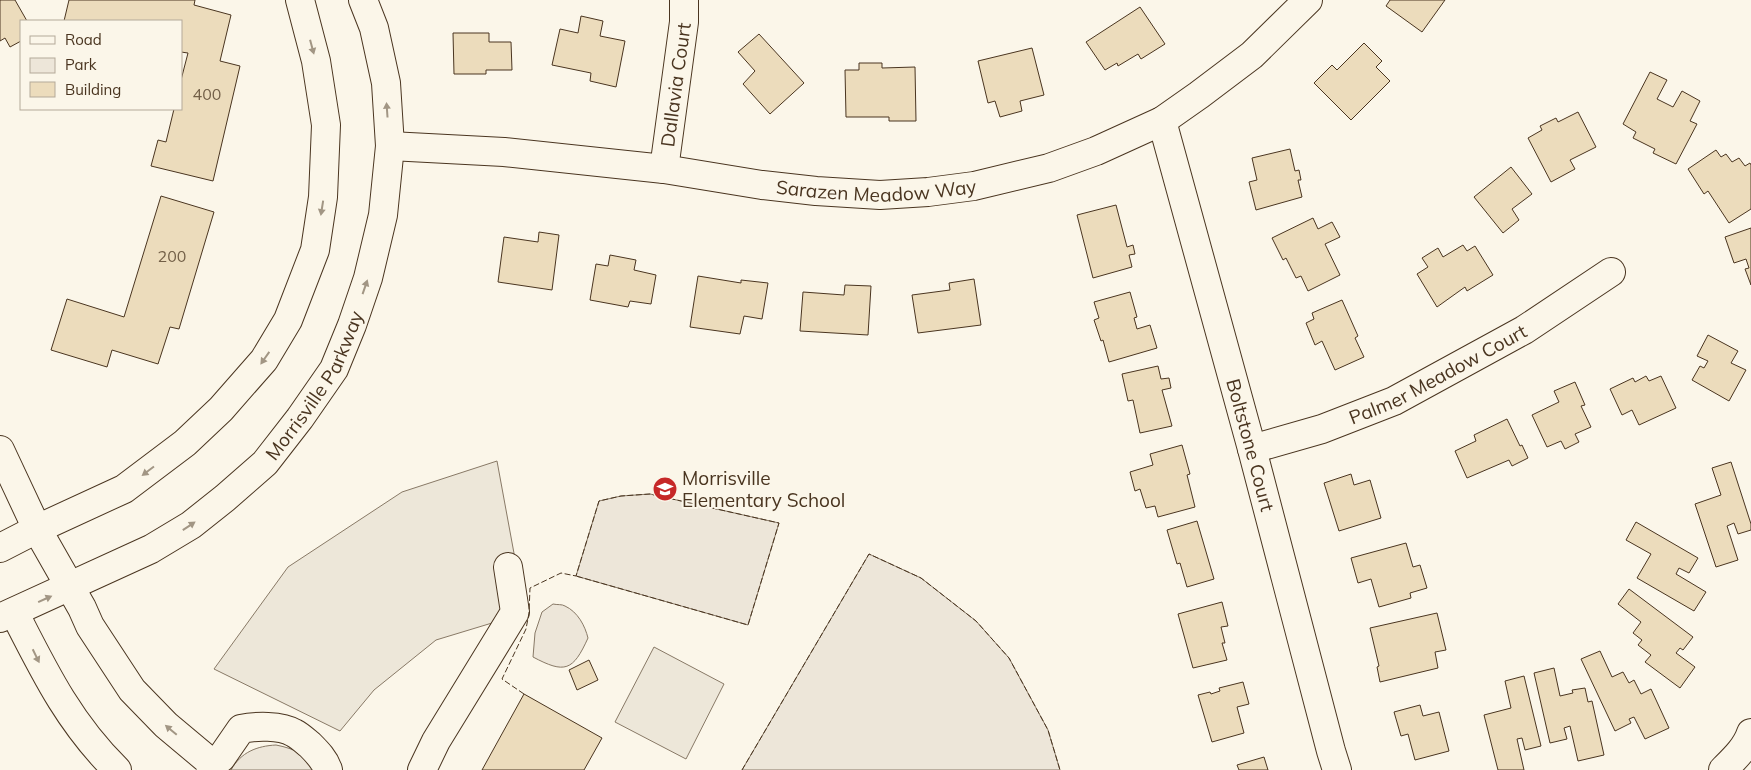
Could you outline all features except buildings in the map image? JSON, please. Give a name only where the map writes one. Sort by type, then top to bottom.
[{"type":"street","points":[[0,548],[36,529],[124,489],[185,443],[221,409],[264,360],[288,320],[315,250],[324,188],[326,125],[316,60],[300,0]]},
{"type":"street","name":"Morrisville Parkway","points":[[7,615],[151,550],[191,525],[265,463],[300,418],[334,369],[352,326],[368,278],[383,215],[390,146],[386,83],[374,28],[363,0]]},
{"type":"street","name":"Dallavia Court","points":[[664,169],[684,22],[684,0]]},
{"type":"street","name":"Sarazen Meadow Way","points":[[390,146],[504,152],[664,169],[762,185],[816,191],[880,195],[928,192],[974,186],[1048,168],[1096,151],[1162,122],[1252,55],[1308,0]]},
{"type":"street","name":"Boltstone Court","points":[[1162,122],[1252,449],[1337,770]]},
{"type":"street","name":"Palmer Meadow Court","points":[[1252,449],[1322,430],[1394,401],[1524,330],[1610,272]]},
{"type":"street","points":[[0,450],[36,529],[90,626],[132,690],[166,725],[210,766],[221,758],[241,729],[270,727],[293,732],[315,750],[326,764],[328,770]]},
{"type":"street","points":[[422,770],[436,741],[515,612],[508,567]]},
{"type":"street","points":[[7,615],[60,699],[92,744],[117,770]]},
{"type":"street","points":[[1723,770],[1737,757],[1751,734]]},
{"type":"green space","points":[[650,494],[779,523],[748,625],[576,576],[599,501],[621,496]]},
{"type":"green space","points":[[869,554],[921,578],[976,621],[1009,658],[1048,730],[1060,770],[742,770]]},
{"type":"green space","points":[[553,604],[564,605],[574,612],[583,624],[588,638],[578,657],[567,666],[553,666],[533,657],[535,633],[542,612]]},
{"type":"green space","points":[[276,745],[299,753],[317,770],[231,770],[250,751]]},
{"type":"shaded area","points":[[497,461],[525,613],[436,640],[374,690],[340,731],[214,669],[288,567],[402,492]]},
{"type":"shaded area","points":[[654,647],[724,684],[686,759],[615,722]]},
{"type":"fence","points":[[524,694],[502,679],[526,629],[530,588],[561,573],[576,576],[599,501],[621,496],[650,494],[779,523],[748,625],[576,576]]},
{"type":"fence","points":[[742,770],[869,554],[921,578],[976,621],[1009,658],[1048,730],[1060,770]]},
{"type":"place","name":"Morrisville Elementary School","points":[[665,489]]}]
